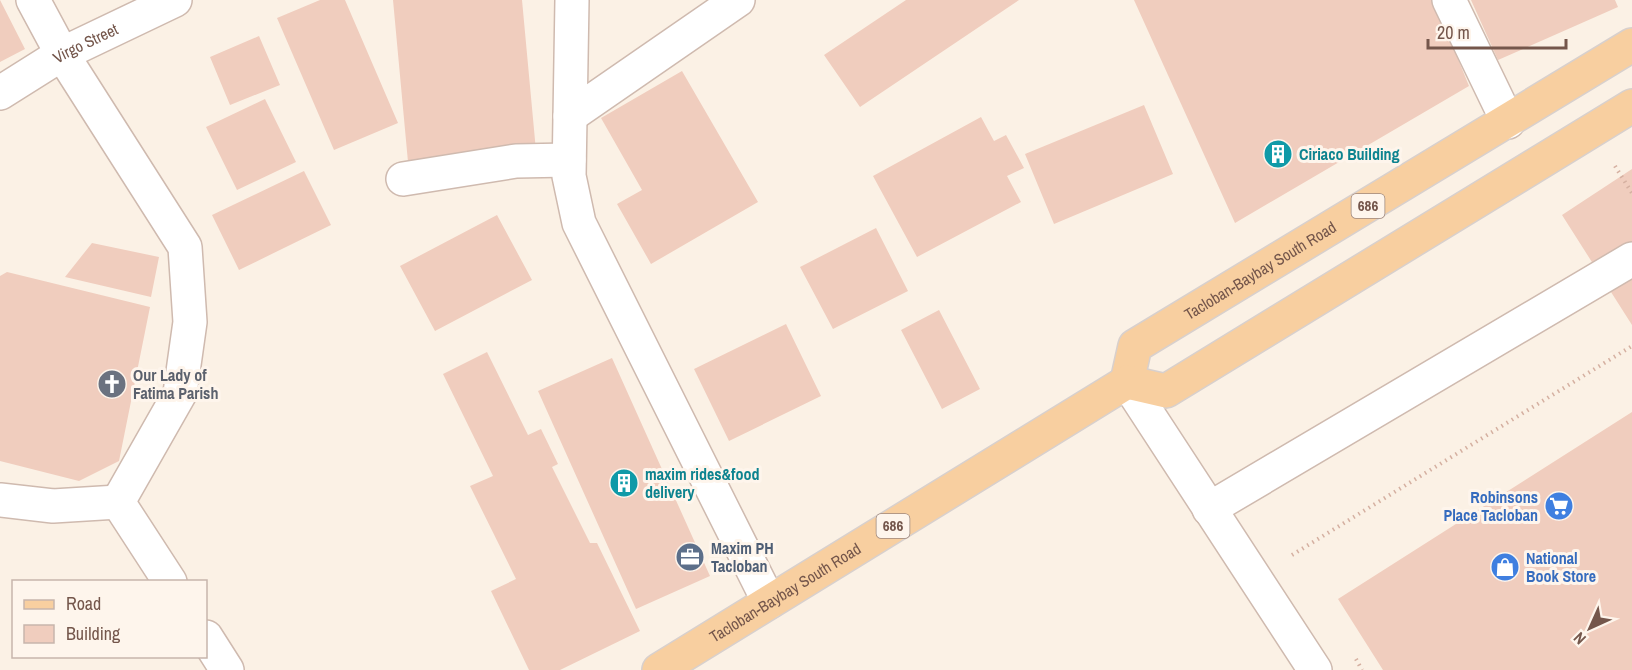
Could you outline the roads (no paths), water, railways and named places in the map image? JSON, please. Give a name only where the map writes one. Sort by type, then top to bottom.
[{"type":"main road","name":"Tacloban-Baybay South Road","points":[[659,670],[1127,382],[1135,346],[1632,45]]},
{"type":"main road","points":[[1127,382],[1166,392],[1632,106]]},
{"type":"street","points":[[33,0],[62,54],[185,247],[190,322],[180,393],[118,502]]},
{"type":"street","name":"Virgo Street","points":[[0,93],[62,54],[175,0]]},
{"type":"street","points":[[572,0],[569,176],[579,223],[769,602]]},
{"type":"street","points":[[570,116],[738,0]]},
{"type":"street","points":[[1449,0],[1508,122]]},
{"type":"street","points":[[403,179],[516,161],[569,160]]},
{"type":"street","points":[[1209,509],[1632,259]]},
{"type":"street","points":[[1127,382],[1315,670]]},
{"type":"street","points":[[0,500],[53,506],[118,502]]},
{"type":"street","points":[[118,502],[169,580]]},
{"type":"street","points":[[207,639],[227,670]]},
{"type":"place","name":"Ciriaco Building","points":[[1278,154]]},
{"type":"place","name":"Our Lady of Fatima Parish","points":[[112,384]]},
{"type":"place","name":"maxim rides&food delivery","points":[[624,483]]},
{"type":"place","name":"Robinsons Place Tacloban","points":[[1559,506]]},
{"type":"place","name":"Maxim PH Tacloban","points":[[690,557]]},
{"type":"place","name":"National Book Store","points":[[1505,567]]}]
